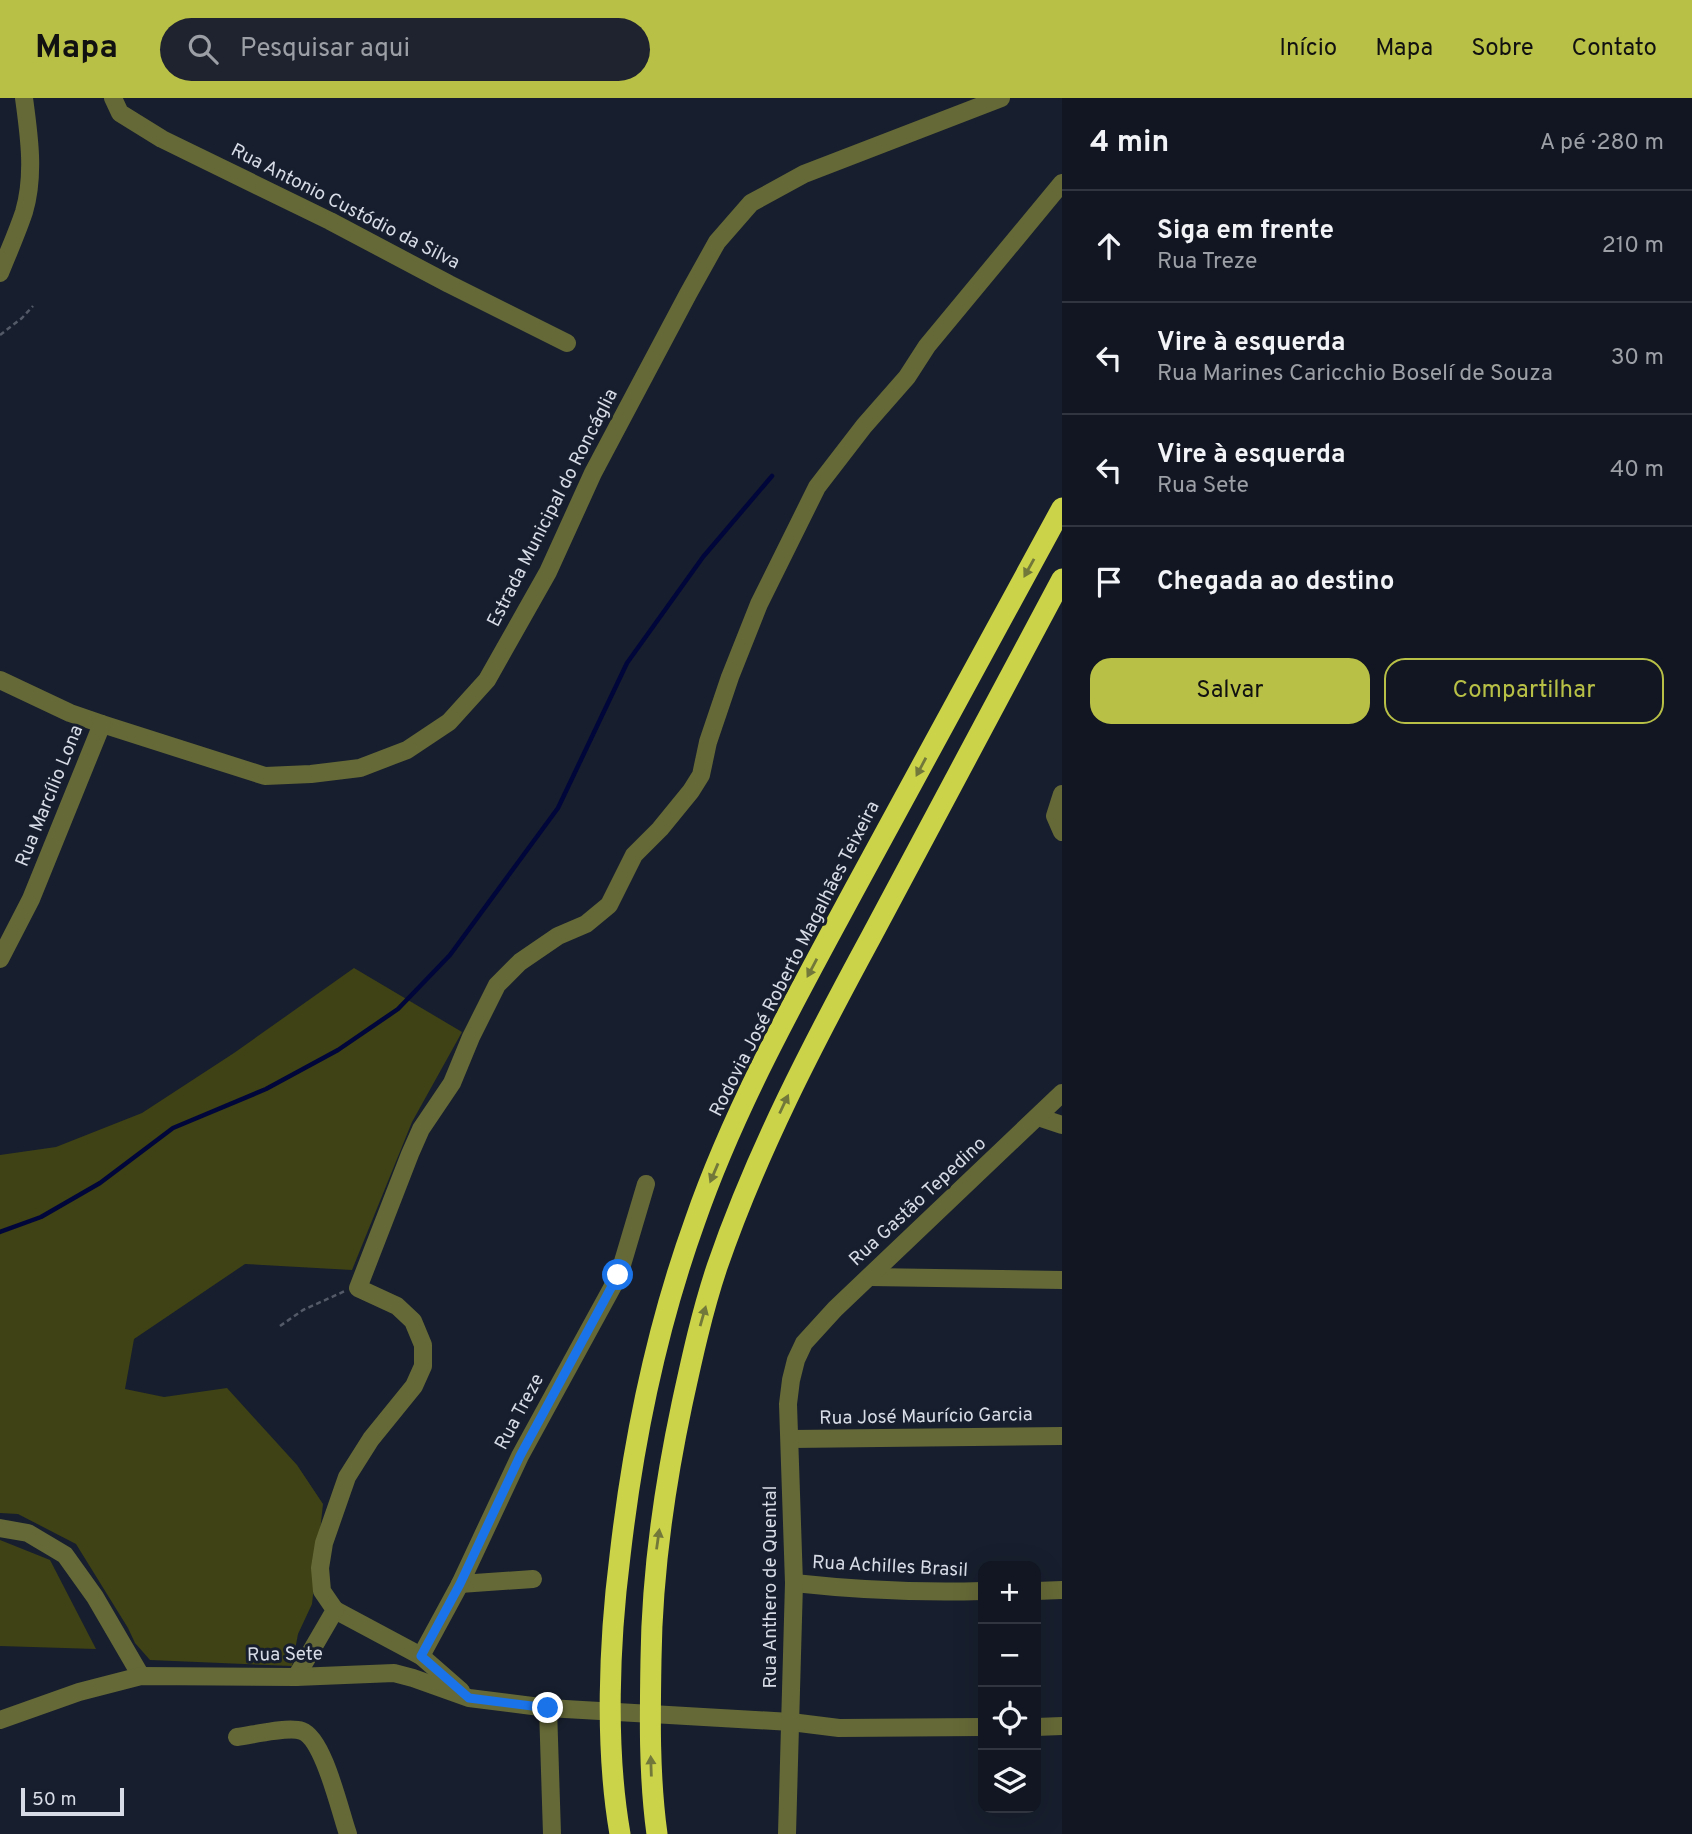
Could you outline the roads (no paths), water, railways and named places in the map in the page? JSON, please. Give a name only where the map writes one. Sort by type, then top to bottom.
[{"type":"highway","name":"Rodovia José Roberto Magalhães Teixeira","points":[[620,1834],[612,1792],[612,1639],[622,1534],[651,1368],[667,1304],[695,1219],[744,1102],[798,995],[1062,508]]},
{"type":"highway","points":[[657,1834],[651,1779],[650,1728],[651,1622],[656,1552],[674,1441],[691,1360],[717,1269],[745,1194],[798,1073],[1062,579]]},
{"type":"street","points":[[0,274],[24,211],[29,182],[30,143],[24,98]]},
{"type":"street","name":"Rua Antonio Custódio da Silva","points":[[113,98],[120,113],[162,139],[330,221],[567,343]]},
{"type":"street","name":"Estrada Municipal do Roncáglia","points":[[0,680],[70,713],[265,776],[359,768],[407,750],[449,722],[487,680],[548,572],[593,473],[694,284],[717,243],[751,203],[804,174],[1001,98]]},
{"type":"street","points":[[469,1698],[421,1656],[335,1610],[322,1591],[320,1568],[324,1543],[347,1477],[372,1439],[414,1386],[423,1366],[423,1345],[413,1321],[397,1306],[358,1288],[410,1154],[421,1129],[452,1083],[497,985],[520,962],[558,936],[586,924],[609,905],[635,855],[660,829],[701,775],[708,742],[730,677],[759,604],[817,487],[864,426],[907,377],[927,346],[1062,183]]},
{"type":"street","name":"Rua Marcílio Lona","points":[[2,951],[31,899],[102,724]]},
{"type":"street","points":[[1062,793],[1055,816],[1062,832]]},
{"type":"street","name":"Rua Gastão Tepedino","points":[[804,1343],[835,1309],[1062,1093]]},
{"type":"street","points":[[1038,1117],[1062,1125]]},
{"type":"street","name":"Rua Treze","points":[[421,1656],[460,1584],[520,1456],[618,1275],[646,1184]]},
{"type":"street","points":[[870,1277],[1062,1280]]},
{"type":"street","name":"Rua Anthero de Quental","points":[[787,1834],[794,1583],[789,1404],[791,1380],[804,1343]]},
{"type":"street","name":"Rua José Maurício Garcia","points":[[791,1439],[1062,1436]]},
{"type":"street","points":[[0,1528],[28,1533],[65,1555],[95,1597],[141,1676]]},
{"type":"street","points":[[460,1584],[533,1579]]},
{"type":"street","name":"Rua Achilles Brasil","points":[[794,1583],[914,1593],[978,1591]]},
{"type":"street","points":[[1041,1591],[1062,1590]]},
{"type":"street","points":[[296,1676],[335,1610]]},
{"type":"street","name":"Rua Sete","points":[[0,1720],[92,1688],[141,1676],[394,1673],[469,1698],[548,1708],[791,1722],[839,1728],[978,1727]]},
{"type":"street","points":[[548,1708],[552,1834]]},
{"type":"street","points":[[1041,1727],[1062,1726]]},
{"type":"street","points":[[237,1737],[292,1730],[302,1731],[310,1736],[320,1750],[348,1834]]},
{"type":"waterway","points":[[0,1232],[41,1217],[100,1183],[173,1128],[266,1089],[338,1050],[398,1009],[450,955],[558,808],[627,663],[703,557],[772,476]]}]
